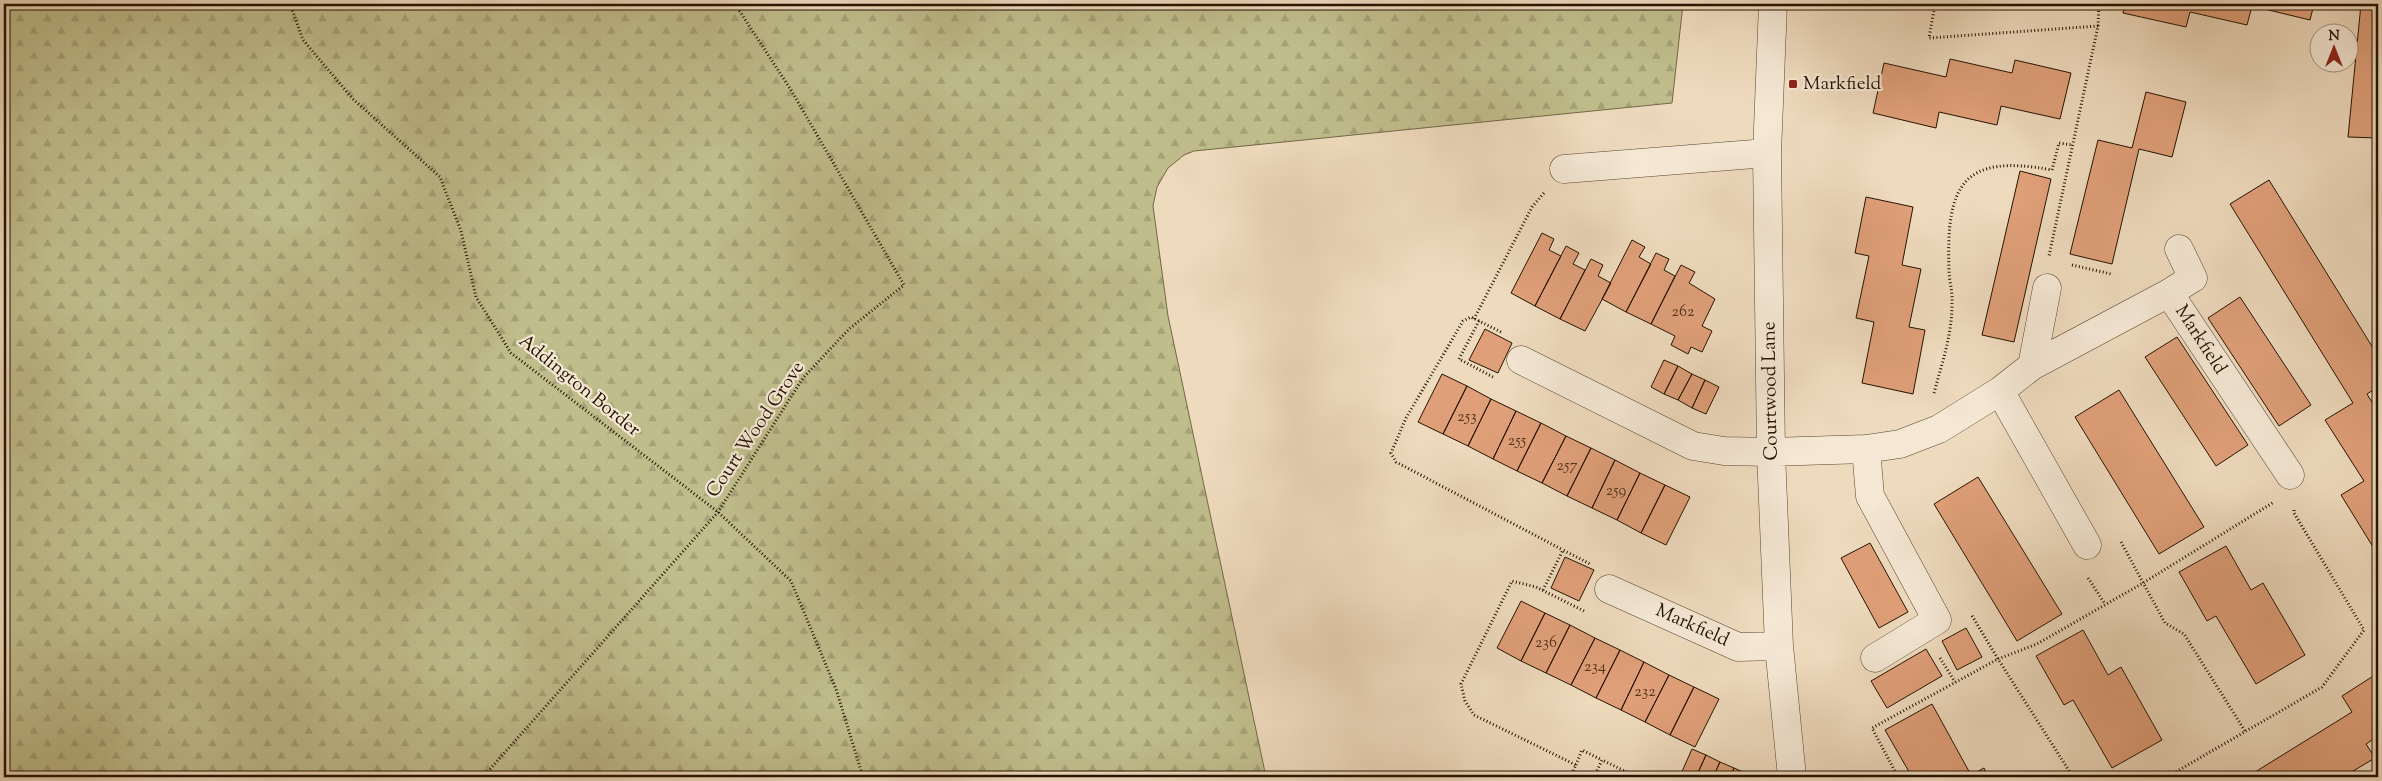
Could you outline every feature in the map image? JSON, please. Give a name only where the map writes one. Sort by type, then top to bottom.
[{"type":"street","name":"Courtwood Lane","points":[[1773,4],[1768,153],[1771,452],[1779,646],[1792,777]]},
{"type":"street","points":[[1564,169],[1768,153]]},
{"type":"street","points":[[2169,292],[2193,278],[2179,249]]},
{"type":"street","points":[[2032,366],[2047,288]]},
{"type":"street","name":"Markfield","points":[[1521,360],[1693,446],[1724,451],[1771,452],[1866,449],[1900,444],[1938,429],[2000,391],[2032,366],[2169,292],[2291,483]]},
{"type":"street","points":[[2000,391],[2087,545]]},
{"type":"street","points":[[1866,449],[1870,496],[1937,620],[1875,658]]},
{"type":"street","name":"Markfield","points":[[1609,589],[1738,647],[1779,646]]},
{"type":"path","name":"Addington Border","points":[[290,4],[303,40],[353,99],[440,177],[461,231],[476,297],[511,353],[718,512],[791,581],[836,688],[863,777]]},
{"type":"path","name":"Court Wood Grove","points":[[483,777],[718,512],[803,378],[850,330],[904,285],[791,90],[735,4]]},
{"type":"path","points":[[1935,4],[1929,38],[2098,26]]},
{"type":"path","points":[[2048,260],[2098,26],[2099,4]]},
{"type":"path","points":[[1938,429],[1930,409],[1951,327],[1952,302],[1948,250],[1954,202],[1961,186],[1973,175],[1989,167],[2016,164],[2052,170],[2059,143],[2073,145]]},
{"type":"path","points":[[1474,319],[1532,207],[1544,193]]},
{"type":"path","points":[[2066,264],[2111,274]]},
{"type":"path","points":[[1478,321],[1471,317],[1463,321],[1433,369],[1406,418],[1391,453],[1396,462],[1574,556]]},
{"type":"path","points":[[2073,777],[1998,660],[2038,644],[2143,583],[2291,483],[2294,513],[2364,630],[2322,687],[2167,777]]},
{"type":"path","points":[[2119,540],[2164,622],[2184,634],[2245,732]]},
{"type":"path","points":[[1543,590],[1563,550]]},
{"type":"path","points":[[1576,765],[1474,715],[1468,709],[1462,692],[1464,676],[1512,581],[1543,590],[1588,612]]},
{"type":"path","points":[[1570,777],[1582,750],[1638,777]]},
{"type":"path","points":[[1594,777],[1602,760]]},
{"type":"green space","points":[[4,4],[1683,4],[1672,103],[1194,151],[1184,155],[1168,168],[1157,187],[1153,206],[1168,316],[1266,777],[4,777]]},
{"type":"building","points":[[2125,4],[2314,4],[2310,20],[2252,6],[2247,25],[2190,12],[2186,27],[2123,13]]},
{"type":"building","points":[[2361,4],[2378,4],[2378,138],[2348,137],[2354,72],[2360,72]]},
{"type":"building","points":[[1950,59],[2012,73],[2015,60],[2071,73],[2060,119],[2001,106],[1997,125],[1939,112],[1936,128],[1873,113],[1884,63],[1946,77]]},
{"type":"building","points":[[2146,92],[2186,102],[2172,157],[2139,149],[2112,264],[2070,254],[2098,140],[2132,148]]},
{"type":"building","points":[[2020,171],[2051,179],[2014,342],[1982,335]]},
{"type":"building","points":[[2269,180],[2378,356],[2378,387],[2367,394],[2378,412],[2378,555],[2341,495],[2364,481],[2325,420],[2353,403],[2230,204]]},
{"type":"building","points":[[1866,197],[1913,207],[1902,265],[1921,269],[1909,327],[1925,330],[1913,394],[1862,383],[1874,322],[1856,318],[1869,256],[1855,253]]},
{"type":"building","points":[[1542,233],[1554,239],[1549,250],[1561,256],[1535,306],[1511,293]]},
{"type":"building","points":[[1632,240],[1645,247],[1639,257],[1651,264],[1626,312],[1602,299]]},
{"type":"building","points":[[1566,246],[1579,253],[1573,264],[1585,270],[1560,319],[1535,306]]},
{"type":"building","points":[[1656,253],[1669,259],[1664,270],[1675,276],[1651,324],[1626,312]]},
{"type":"building","points":[[1591,259],[1603,265],[1598,276],[1611,283],[1585,331],[1560,319]]},
{"type":"building","points":[[1681,265],[1695,272],[1689,283],[1715,299],[1702,326],[1712,331],[1702,352],[1691,347],[1688,354],[1671,345],[1675,336],[1651,324]]},
{"type":"building","points":[[2240,297],[2311,405],[2279,426],[2208,318]]},
{"type":"building","points":[[1485,329],[1512,343],[1498,373],[1469,360]]},
{"type":"building","points":[[2177,337],[2248,445],[2216,466],[2145,357]]},
{"type":"building","points":[[1664,360],[1678,366],[1664,394],[1651,387]]},
{"type":"building","points":[[1678,366],[1692,374],[1678,400],[1664,394]]},
{"type":"building","points":[[1442,374],[1467,386],[1443,434],[1418,422]]},
{"type":"building","points":[[1692,374],[1705,380],[1692,408],[1678,400]]},
{"type":"building","points":[[1705,380],[1719,387],[1706,414],[1692,408]]},
{"type":"building","points":[[1467,386],[1491,399],[1468,446],[1443,434]]},
{"type":"building","points":[[2119,390],[2204,527],[2159,554],[2075,417]]},
{"type":"building","points":[[1491,399],[1516,411],[1493,459],[1468,446]]},
{"type":"building","points":[[1516,411],[1541,423],[1517,471],[1493,459]]},
{"type":"building","points":[[1541,423],[1566,436],[1542,483],[1517,471]]},
{"type":"building","points":[[1566,436],[1591,448],[1567,496],[1542,483]]},
{"type":"building","points":[[1591,448],[1615,460],[1592,508],[1567,496]]},
{"type":"building","points":[[1615,460],[1640,473],[1617,520],[1592,508]]},
{"type":"building","points":[[1640,473],[1665,485],[1641,533],[1617,520]]},
{"type":"building","points":[[1978,477],[2062,614],[2017,641],[1934,504]]},
{"type":"building","points":[[1665,485],[1690,497],[1666,545],[1641,533]]},
{"type":"building","points":[[1870,543],[1908,612],[1879,628],[1841,558]]},
{"type":"building","points":[[2226,546],[2251,590],[2263,583],[2305,655],[2256,684],[2216,616],[2207,621],[2179,572]]},
{"type":"building","points":[[1565,557],[1594,570],[1579,601],[1551,588]]},
{"type":"building","points":[[1521,601],[1545,613],[1521,661],[1497,648]]},
{"type":"building","points":[[1545,613],[1570,625],[1546,673],[1521,661]]},
{"type":"building","points":[[1570,625],[1595,638],[1571,685],[1546,673]]},
{"type":"building","points":[[1966,628],[1982,657],[1957,670],[1942,641]]},
{"type":"building","points":[[2083,630],[2108,675],[2121,667],[2162,740],[2112,768],[2073,700],[2064,705],[2036,656]]},
{"type":"building","points":[[1595,638],[1620,650],[1596,698],[1571,685]]},
{"type":"building","points":[[1926,649],[1942,676],[1887,708],[1871,681]]},
{"type":"building","points":[[1620,650],[1644,662],[1621,710],[1596,698]]},
{"type":"building","points":[[1644,662],[1669,675],[1645,722],[1621,710]]},
{"type":"building","points":[[2378,673],[2378,736],[2366,744],[2375,758],[2343,777],[2247,777],[2352,712],[2342,696]]},
{"type":"building","points":[[1669,675],[1694,687],[1670,735],[1645,722]]},
{"type":"building","points":[[1694,687],[1719,699],[1695,747],[1670,735]]},
{"type":"building","points":[[1932,704],[1971,775],[1984,768],[1988,777],[1912,777],[1885,730]]},
{"type":"building","points":[[1692,749],[1706,755],[1696,777],[1682,777],[1680,776]]},
{"type":"building","points":[[1706,755],[1720,762],[1713,777],[1696,777]]},
{"type":"building","points":[[1720,762],[1734,768],[1730,777],[1713,777]]},
{"type":"building","points":[[1734,768],[1748,774],[1746,777],[1730,777]]},
{"type":"place","name":"Markfield","points":[[1793,84]]}]
